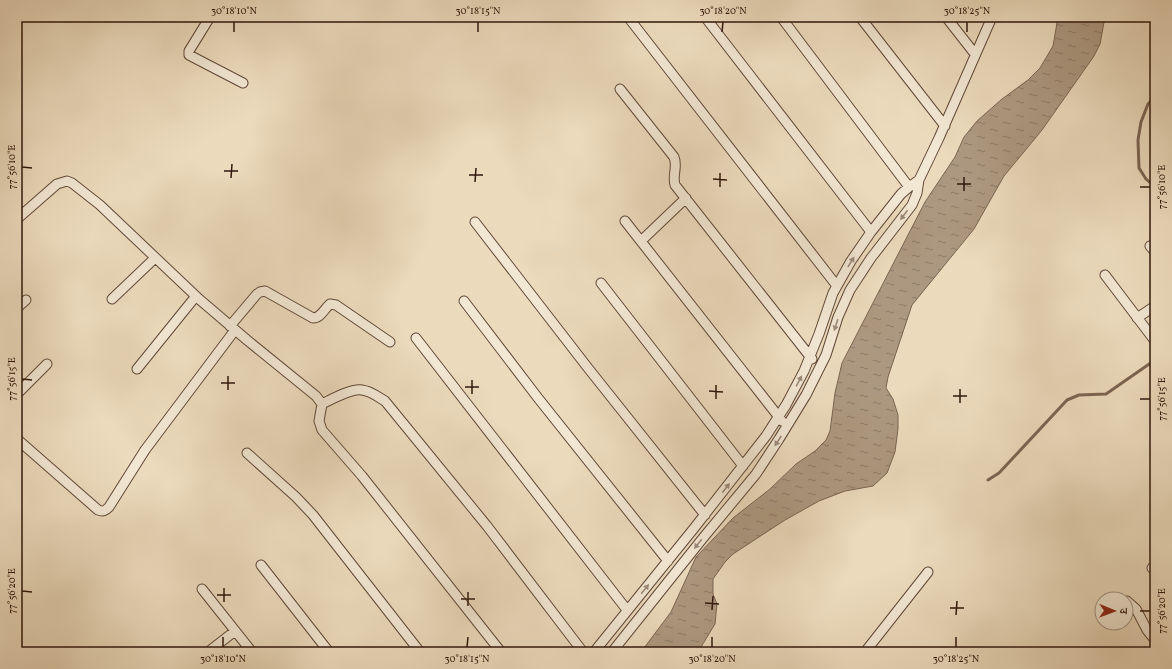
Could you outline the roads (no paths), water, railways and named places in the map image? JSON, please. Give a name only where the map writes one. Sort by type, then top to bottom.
[{"type":"street","points":[[210,17],[189,51],[190,55],[243,83]]},
{"type":"street","points":[[628,17],[837,286]]},
{"type":"street","points":[[704,17],[871,232]]},
{"type":"street","points":[[781,17],[909,187]]},
{"type":"street","points":[[860,17],[945,126]]},
{"type":"street","points":[[946,17],[975,54]]},
{"type":"street","points":[[612,652],[756,474],[806,395],[826,355],[838,317],[850,290],[871,258],[912,205],[917,193],[919,180],[945,126],[992,17]]},
{"type":"street","points":[[620,89],[674,157],[676,162],[675,185],[820,368]]},
{"type":"street","points":[[594,652],[705,515],[766,436],[779,417],[804,371],[833,293],[851,261],[871,232],[902,194],[919,180]]},
{"type":"street","points":[[17,219],[57,184],[67,181],[79,188],[100,205],[196,296],[316,396],[322,404],[319,421],[322,430],[362,476],[501,652]]},
{"type":"street","points":[[641,241],[686,198]]},
{"type":"street","points":[[625,221],[787,426]]},
{"type":"street","points":[[475,222],[588,368],[705,515]]},
{"type":"street","points":[[112,299],[155,258]]},
{"type":"street","points":[[1105,275],[1155,341]]},
{"type":"street","points":[[601,283],[743,466]]},
{"type":"street","points":[[17,439],[98,510],[102,512],[106,511],[110,507],[145,450],[257,294],[260,292],[265,291],[271,293],[313,318],[319,316],[330,304],[336,305],[390,342]]},
{"type":"street","points":[[137,369],[196,296]]},
{"type":"street","points":[[17,308],[26,300]]},
{"type":"street","points":[[464,301],[538,398],[668,561]]},
{"type":"street","points":[[1137,318],[1155,306]]},
{"type":"street","points":[[416,338],[627,610]]},
{"type":"street","points":[[17,394],[47,364]]},
{"type":"street","points":[[322,404],[350,392],[361,390],[373,394],[385,401],[488,526],[583,652]]},
{"type":"street","points":[[247,453],[291,492],[313,515],[420,652]]},
{"type":"street","points":[[261,565],[329,652]]},
{"type":"street","points":[[865,652],[928,572]]},
{"type":"street","points":[[202,590],[252,652]]},
{"type":"street","points":[[1134,606],[1147,630],[1155,640]]},
{"type":"street","points":[[208,652],[235,631]]},
{"type":"water","points":[[1058,17],[1105,17],[1100,44],[1094,56],[1042,130],[1004,176],[974,229],[912,305],[888,377],[886,388],[893,399],[898,415],[895,452],[887,473],[873,486],[845,491],[819,501],[785,520],[733,554],[725,562],[713,579],[713,594],[717,604],[715,624],[698,652],[641,652],[671,612],[696,557],[733,518],[770,489],[796,464],[815,451],[826,440],[830,431],[835,393],[842,363],[925,202],[955,157],[964,137],[977,121],[1002,99],[1028,80],[1040,68],[1053,46]]},
{"type":"waterway","points":[[1155,97],[1148,104],[1141,122],[1138,140],[1139,168],[1146,179],[1155,187]]},
{"type":"waterway","points":[[988,480],[999,473],[1067,400],[1079,395],[1106,394],[1155,360]]}]
